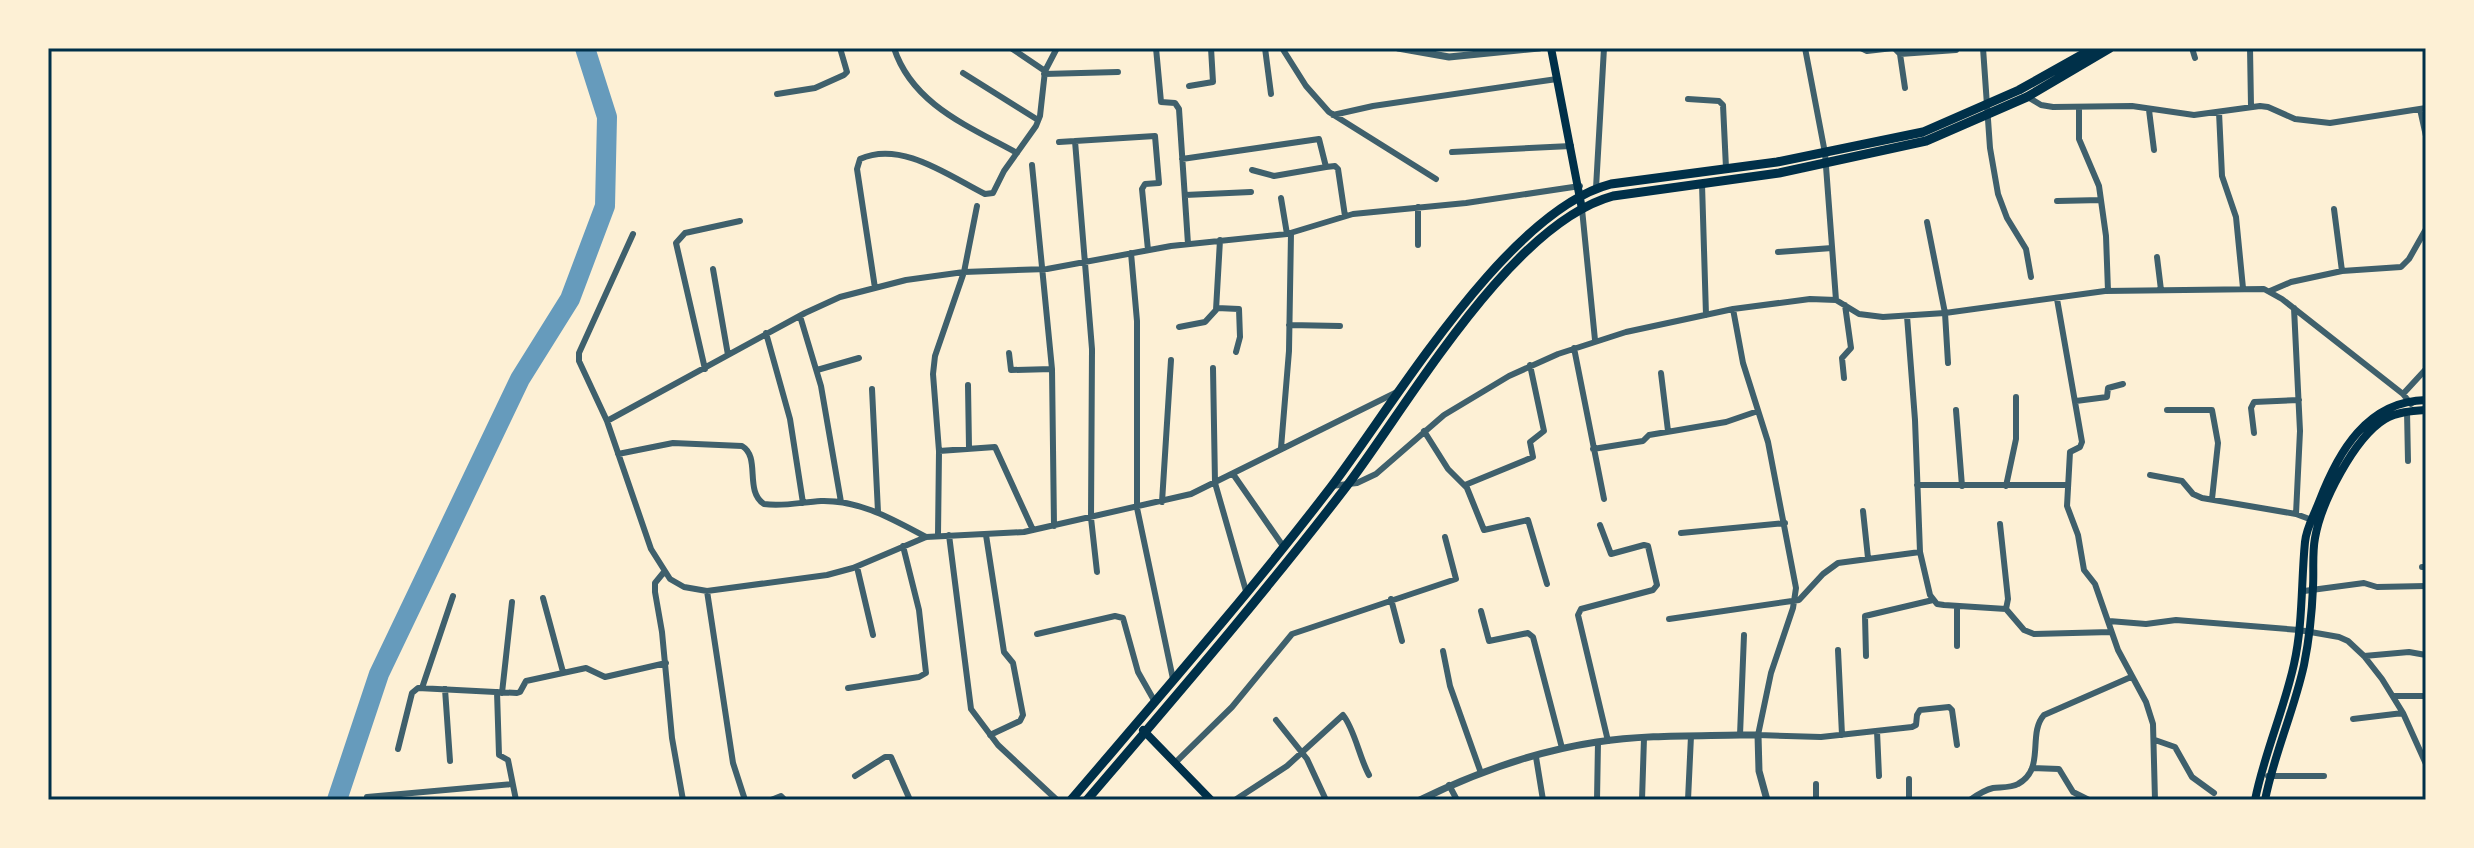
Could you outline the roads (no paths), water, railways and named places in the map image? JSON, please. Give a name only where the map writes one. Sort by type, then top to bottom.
[{"type":"main road","points":[[1551,48],[1582,209]]},
{"type":"main road","points":[[2023,93],[2094,48]]},
{"type":"main road","points":[[1071,800],[1331,486],[1460,309],[1532,231],[1580,191],[1825,153],[1923,132],[2023,93],[2110,48]]},
{"type":"main road","points":[[1087,800],[1347,485],[1491,288],[1540,240],[1582,209],[1613,196],[1826,165],[1926,141],[1988,108]]},
{"type":"main road","points":[[2315,522],[2328,477],[2362,426],[2380,411],[2406,397],[2426,400]]},
{"type":"main road","points":[[2255,800],[2265,776],[2304,630],[2308,590],[2305,539],[2349,459],[2369,433],[2385,419],[2426,410]]},
{"type":"main road","points":[[1137,723],[1211,800]]},
{"type":"main road","points":[[2265,776],[2265,800]]},
{"type":"street","points":[[777,94],[815,88],[844,75],[847,72],[840,48]]},
{"type":"street","points":[[894,48],[899,65],[925,97],[947,114],[1017,153]]},
{"type":"street","points":[[1011,48],[1044,73],[1118,72]]},
{"type":"street","points":[[875,288],[857,169],[860,159],[894,154],[908,157],[989,195],[997,189],[1038,120],[1044,73],[1057,48]]},
{"type":"street","points":[[1156,48],[1161,102],[1178,106],[1188,244]]},
{"type":"street","points":[[1189,86],[1213,82],[1211,48]]},
{"type":"street","points":[[1265,48],[1271,94]]},
{"type":"street","points":[[1282,48],[1306,86],[1333,115],[1436,179]]},
{"type":"street","points":[[1398,48],[1449,57],[1539,48]]},
{"type":"street","points":[[1596,188],[1604,48]]},
{"type":"street","points":[[1805,48],[1825,153],[1836,300]]},
{"type":"street","points":[[1861,48],[1867,51],[1956,50]]},
{"type":"street","points":[[1983,48],[1990,148],[1998,194],[2007,218],[2026,249],[2031,277]]},
{"type":"street","points":[[2192,48],[2195,58]]},
{"type":"street","points":[[2250,48],[2251,106]]},
{"type":"street","points":[[1895,50],[1905,88]]},
{"type":"street","points":[[963,73],[1038,120]]},
{"type":"street","points":[[1333,115],[1373,106],[1557,79]]},
{"type":"street","points":[[2023,93],[2041,105],[2079,108],[2123,106],[2180,115],[2251,106],[2268,107],[2295,119],[2330,123],[2423,108],[2426,136]]},
{"type":"street","points":[[1688,99],[1719,101],[1723,105],[1726,168]]},
{"type":"street","points":[[2079,108],[2079,139],[2094,172],[2101,200],[2108,291]]},
{"type":"street","points":[[2149,110],[2154,150]]},
{"type":"street","points":[[2219,112],[2222,176],[2236,217],[2243,288]]},
{"type":"street","points":[[1059,142],[1156,137],[1159,183],[1145,184],[1142,189],[1148,250]]},
{"type":"street","points":[[1182,159],[1319,139],[1326,167]]},
{"type":"street","points":[[1075,141],[1092,349],[1091,518],[1097,572]]},
{"type":"street","points":[[1452,152],[1571,146]]},
{"type":"street","points":[[1032,165],[1052,369],[1054,526]]},
{"type":"street","points":[[1252,170],[1274,176],[1337,167],[1345,216]]},
{"type":"street","points":[[1702,184],[1706,315]]},
{"type":"street","points":[[607,421],[766,333],[840,297],[906,280],[964,272],[1043,269],[1188,244],[1289,234],[1345,216],[1580,191]]},
{"type":"street","points":[[1185,195],[1251,192]]},
{"type":"street","points":[[1281,198],[1289,234],[1289,325],[1281,448]]},
{"type":"street","points":[[2057,201],[2101,200]]},
{"type":"street","points":[[938,535],[939,451],[933,374],[935,356],[964,272],[977,206]]},
{"type":"street","points":[[1418,207],[1418,245]]},
{"type":"street","points":[[1582,209],[1595,340]]},
{"type":"street","points":[[2334,209],[2342,271]]},
{"type":"street","points":[[705,369],[676,243],[685,233],[740,221]]},
{"type":"street","points":[[1927,222],[1945,313],[1948,363]]},
{"type":"street","points":[[2270,291],[2291,282],[2342,271],[2401,267],[2426,229]]},
{"type":"street","points":[[633,234],[579,353],[582,368],[607,421],[651,549],[670,579],[684,587],[707,591],[827,575],[857,567],[926,537],[1033,530],[1162,502],[1215,483],[1398,392]]},
{"type":"street","points":[[1179,327],[1205,322],[1217,308],[1220,240]]},
{"type":"street","points":[[1778,252],[1832,248]]},
{"type":"street","points":[[1131,253],[1137,321],[1137,508],[1173,679]]},
{"type":"street","points":[[2157,257],[2161,290]]},
{"type":"street","points":[[713,269],[728,355]]},
{"type":"street","points":[[1331,486],[1347,485],[1376,474],[1424,431],[1470,399],[1530,365],[1595,340],[1733,309],[1810,299],[1836,300],[1869,317],[1907,316],[2108,291],[2243,288],[2270,291],[2406,397],[2411,411],[2408,461]]},
{"type":"street","points":[[2057,299],[2082,442],[2080,447],[2070,452],[2067,506],[2078,535],[2084,570],[2095,584],[2111,632],[2146,702],[2153,724],[2155,800]]},
{"type":"street","points":[[1844,378],[1842,358],[1851,348],[1845,305]]},
{"type":"street","points":[[1217,308],[1239,309],[1240,337],[1236,352]]},
{"type":"street","points":[[2294,308],[2299,400],[2296,514]]},
{"type":"street","points":[[1733,309],[1743,363],[1768,442],[1795,579],[1794,601],[1771,673],[1758,735],[1759,771],[1767,800]]},
{"type":"street","points":[[800,316],[817,370],[841,502]]},
{"type":"street","points":[[1907,316],[1920,552],[1927,588],[1933,600]]},
{"type":"street","points":[[1289,325],[1340,326]]},
{"type":"street","points":[[766,333],[788,406],[803,503]]},
{"type":"street","points":[[1574,348],[1604,499]]},
{"type":"street","points":[[1009,353],[1011,370],[1052,369]]},
{"type":"street","points":[[817,370],[859,358]]},
{"type":"street","points":[[1162,502],[1171,360]]},
{"type":"street","points":[[1465,485],[1533,457],[1530,442],[1544,433],[1544,429],[1530,365]]},
{"type":"street","points":[[1213,368],[1215,483],[1246,591]]},
{"type":"street","points":[[2406,397],[2426,369]]},
{"type":"street","points":[[1661,373],[1668,431]]},
{"type":"street","points":[[2076,401],[2107,397],[2108,388],[2123,384]]},
{"type":"street","points":[[968,385],[969,448]]},
{"type":"street","points":[[872,389],[878,512]]},
{"type":"street","points":[[2006,486],[2016,439],[2016,397]]},
{"type":"street","points":[[2254,433],[2251,408],[2254,402],[2299,400]]},
{"type":"street","points":[[1956,410],[1962,486]]},
{"type":"street","points":[[2167,410],[2212,410],[2218,443],[2212,499]]},
{"type":"street","points":[[1593,449],[1643,441],[1649,435],[1668,431],[1726,422],[1758,411]]},
{"type":"street","points":[[1424,431],[1448,469],[1465,485],[1484,530],[1529,521],[1547,584]]},
{"type":"street","points":[[618,454],[673,443],[742,446],[749,453],[752,484],[759,502],[771,505],[841,502],[878,512],[926,537]]},
{"type":"street","points":[[939,451],[992,446],[998,450],[1033,530]]},
{"type":"street","points":[[1233,474],[1283,546]]},
{"type":"street","points":[[2150,475],[2182,481],[2197,496],[2296,514],[2315,522]]},
{"type":"street","points":[[1917,485],[2068,485]]},
{"type":"street","points":[[1863,511],[1868,558]]},
{"type":"street","points":[[1681,533],[1785,523]]},
{"type":"street","points":[[2000,524],[2008,599],[2006,609]]},
{"type":"street","points":[[1600,525],[1611,554],[1648,546],[1657,585],[1653,590],[1579,611],[1578,619],[1608,741]]},
{"type":"street","points":[[949,535],[971,709],[1020,767],[1057,800]]},
{"type":"street","points":[[986,535],[1004,652],[1013,663],[1023,715],[1020,721],[990,735]]},
{"type":"street","points":[[1175,763],[1232,707],[1292,634],[1456,579],[1445,537]]},
{"type":"street","points":[[848,688],[926,673],[919,610],[903,546]]},
{"type":"street","points":[[1669,619],[1794,601],[1804,598],[1812,586],[1838,563],[1920,552]]},
{"type":"street","points":[[857,567],[873,635]]},
{"type":"street","points":[[664,572],[655,587],[666,663],[668,708],[683,800]]},
{"type":"street","points":[[2308,590],[2364,583],[2377,587],[2426,586]]},
{"type":"street","points":[[707,591],[733,763],[745,800]]},
{"type":"street","points":[[422,688],[453,596]]},
{"type":"street","points":[[543,598],[563,672]]},
{"type":"street","points":[[1391,599],[1402,641]]},
{"type":"street","points":[[1866,656],[1865,616],[1933,600],[1944,605],[2006,609],[2029,633],[2111,632]]},
{"type":"street","points":[[512,602],[499,692],[499,755],[508,760],[516,800]]},
{"type":"street","points":[[1957,606],[1957,646]]},
{"type":"street","points":[[1481,611],[1491,642],[1528,633],[1533,637],[1562,748]]},
{"type":"street","points":[[1037,634],[1115,616],[1123,618],[1138,672],[1162,711]]},
{"type":"street","points":[[2109,621],[2146,624],[2176,620],[2304,630],[2348,641],[2364,656],[2393,696],[2426,764]]},
{"type":"street","points":[[1740,735],[1744,635]]},
{"type":"street","points":[[1838,650],[1842,735]]},
{"type":"street","points":[[1443,651],[1450,686],[1481,773]]},
{"type":"street","points":[[2364,656],[2409,652],[2426,655]]},
{"type":"street","points":[[398,749],[412,693],[422,688],[520,692],[526,681],[563,672],[586,668],[605,677],[666,663]]},
{"type":"street","points":[[1970,800],[1991,789],[2018,784],[2032,768],[2040,719],[2044,715],[2131,677]]},
{"type":"street","points":[[445,689],[450,761]]},
{"type":"street","points":[[2393,696],[2426,696]]},
{"type":"street","points":[[1420,800],[1481,773],[1562,748],[1598,742],[1691,736],[1795,738],[1842,735],[1914,726],[1920,710],[1949,707],[1957,745]]},
{"type":"street","points":[[2353,719],[2403,713]]},
{"type":"street","points":[[1235,800],[1271,778],[1343,715],[1369,775]]},
{"type":"street","points":[[1276,720],[1302,752],[1326,800]]},
{"type":"street","points":[[1877,731],[1879,776]]},
{"type":"street","points":[[1688,800],[1691,736]]},
{"type":"street","points":[[1642,800],[1644,738]]},
{"type":"street","points":[[2155,740],[2175,747],[2192,777],[2214,793]]},
{"type":"street","points":[[1597,800],[1598,742]]},
{"type":"street","points":[[855,776],[885,757],[891,757],[910,800]]},
{"type":"street","points":[[1536,757],[1543,800]]},
{"type":"street","points":[[2032,768],[2059,769],[2073,792],[2089,800]]},
{"type":"street","points":[[2265,776],[2324,776]]},
{"type":"street","points":[[1909,779],[1909,800]]},
{"type":"street","points":[[367,797],[418,796],[452,789],[512,784]]},
{"type":"street","points":[[1816,784],[1816,800]]},
{"type":"street","points":[[1449,785],[1457,800]]},
{"type":"street","points":[[452,789],[453,800]]},
{"type":"street","points":[[771,800],[781,796],[785,800]]},
{"type":"waterway","points":[[337,800],[379,674],[520,379],[570,299],[605,206],[607,117],[585,48]]}]
